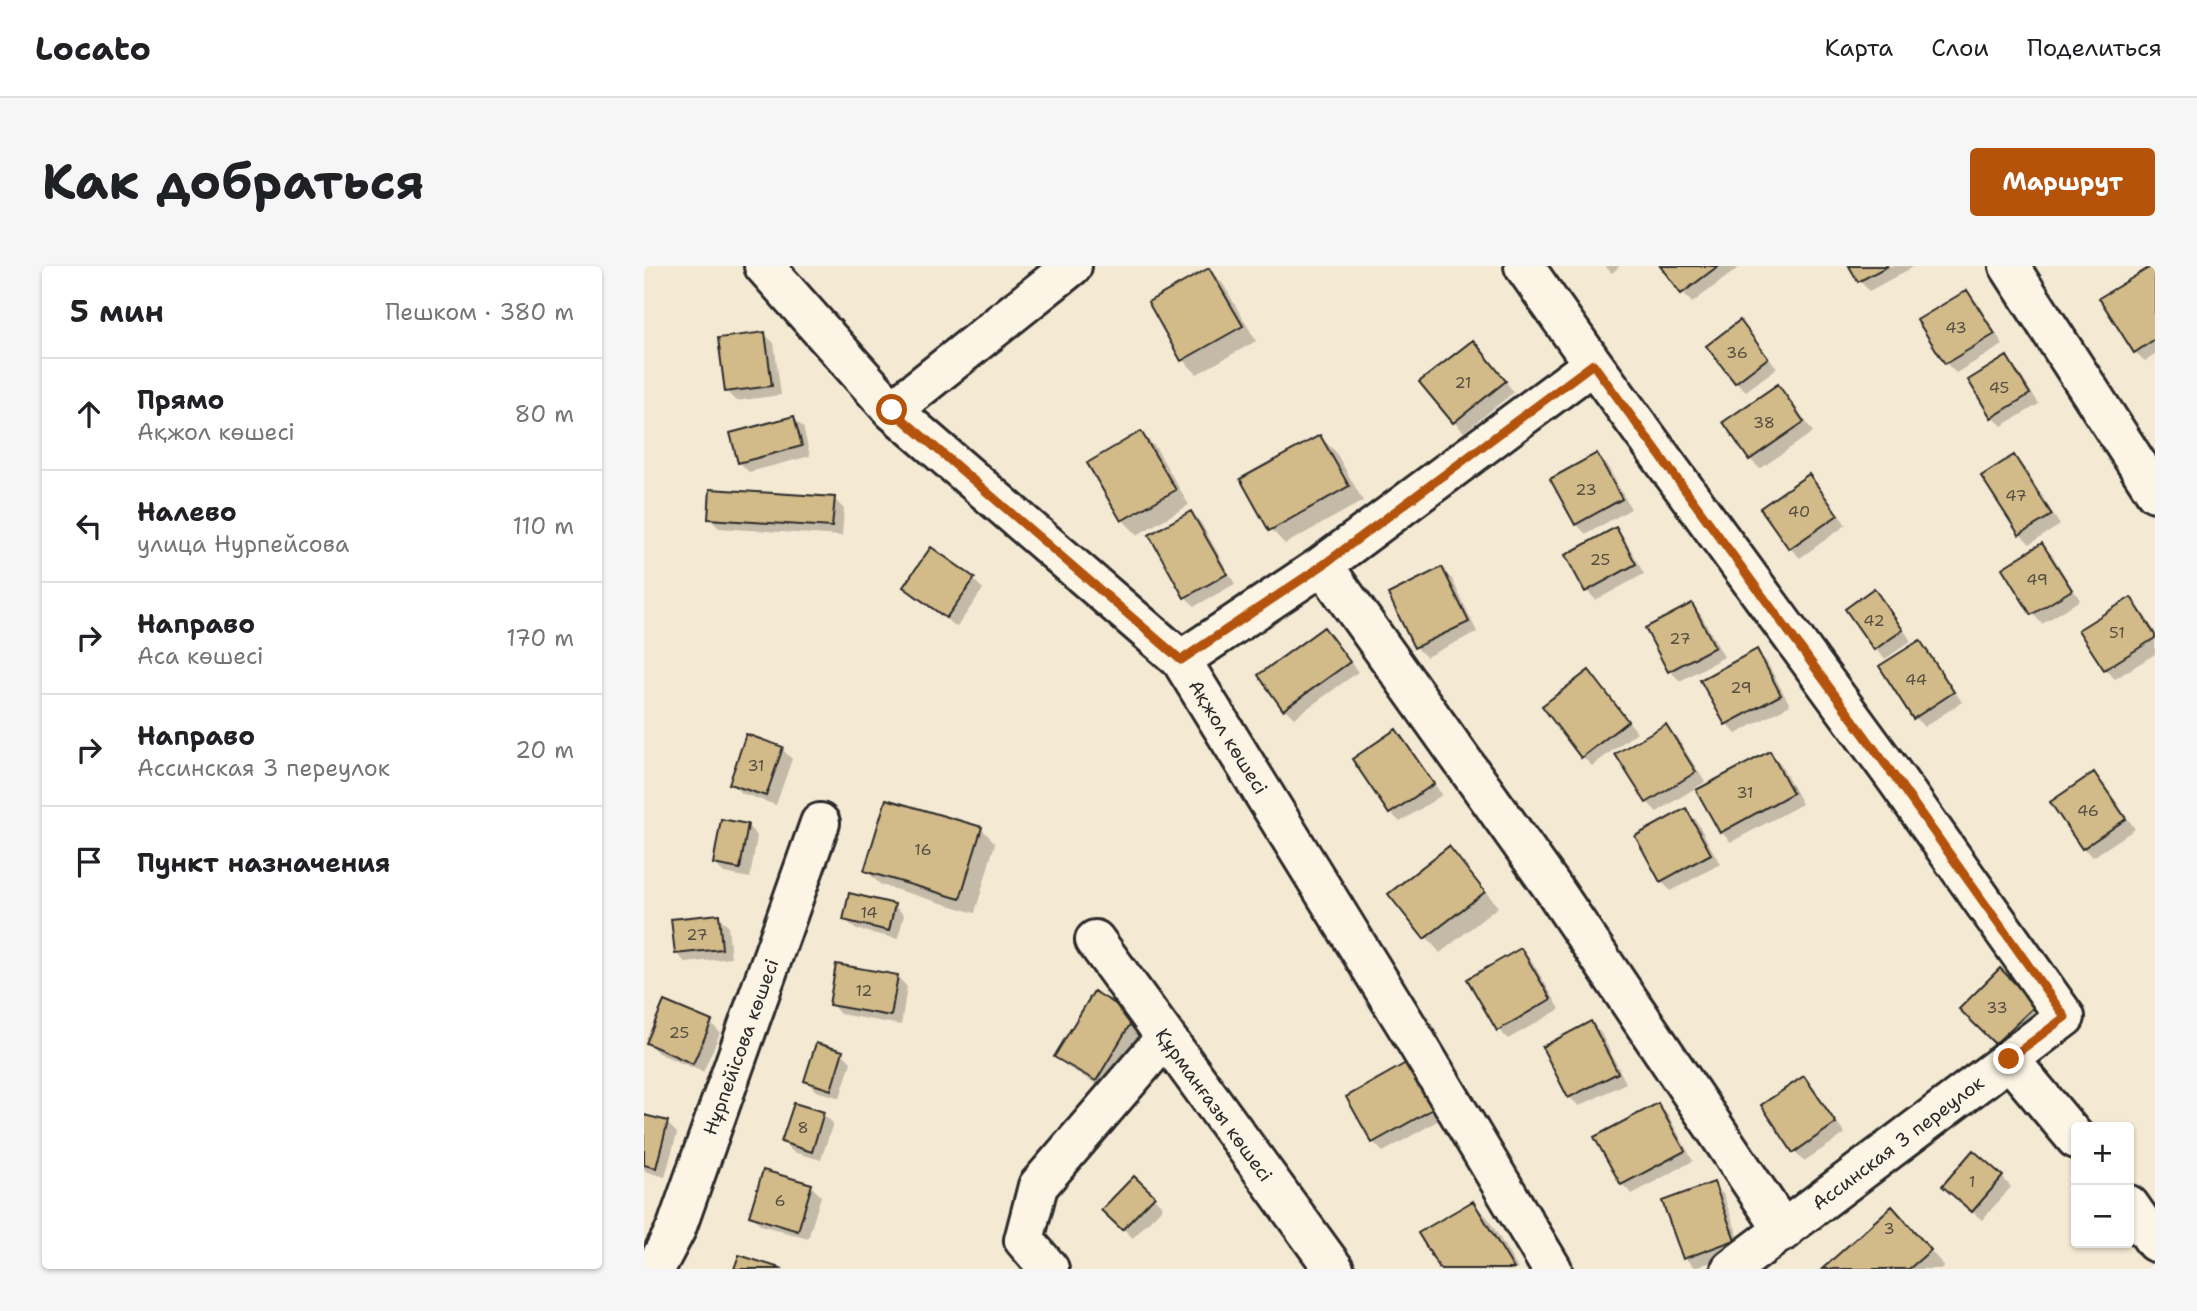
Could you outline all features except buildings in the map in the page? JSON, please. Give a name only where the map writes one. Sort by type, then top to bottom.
[{"type":"street","name":"Ақжол көшесі","points":[[764,266],[892,410],[1181,660],[1408,1028],[1552,1269]]},
{"type":"street","points":[[892,410],[1072,266]]},
{"type":"street","points":[[1181,660],[1323,565],[1593,364],[1524,266]]},
{"type":"street","points":[[2009,266],[2155,492]]},
{"type":"street","name":"Ассинская 3 переулок","points":[[1593,364],[1897,780],[2065,1017],[1731,1269]]},
{"type":"street","points":[[1323,565],[1555,891],[1784,1231]]},
{"type":"street","name":"Нұрпейісова көшесі","points":[[655,1269],[676,1229],[820,823]]},
{"type":"street","name":"Құрманғазы көшесі","points":[[1095,940],[1334,1269]]},
{"type":"street","points":[[1049,1269],[1024,1240],[1038,1186],[1166,1038]]},
{"type":"street","points":[[2009,1059],[2071,1133]]},
{"type":"street","points":[[2134,1212],[2155,1242]]},
{"type":"route","points":[[892,410],[1181,660],[1323,565],[1593,364],[1897,780],[2065,1017],[2009,1059]]}]
